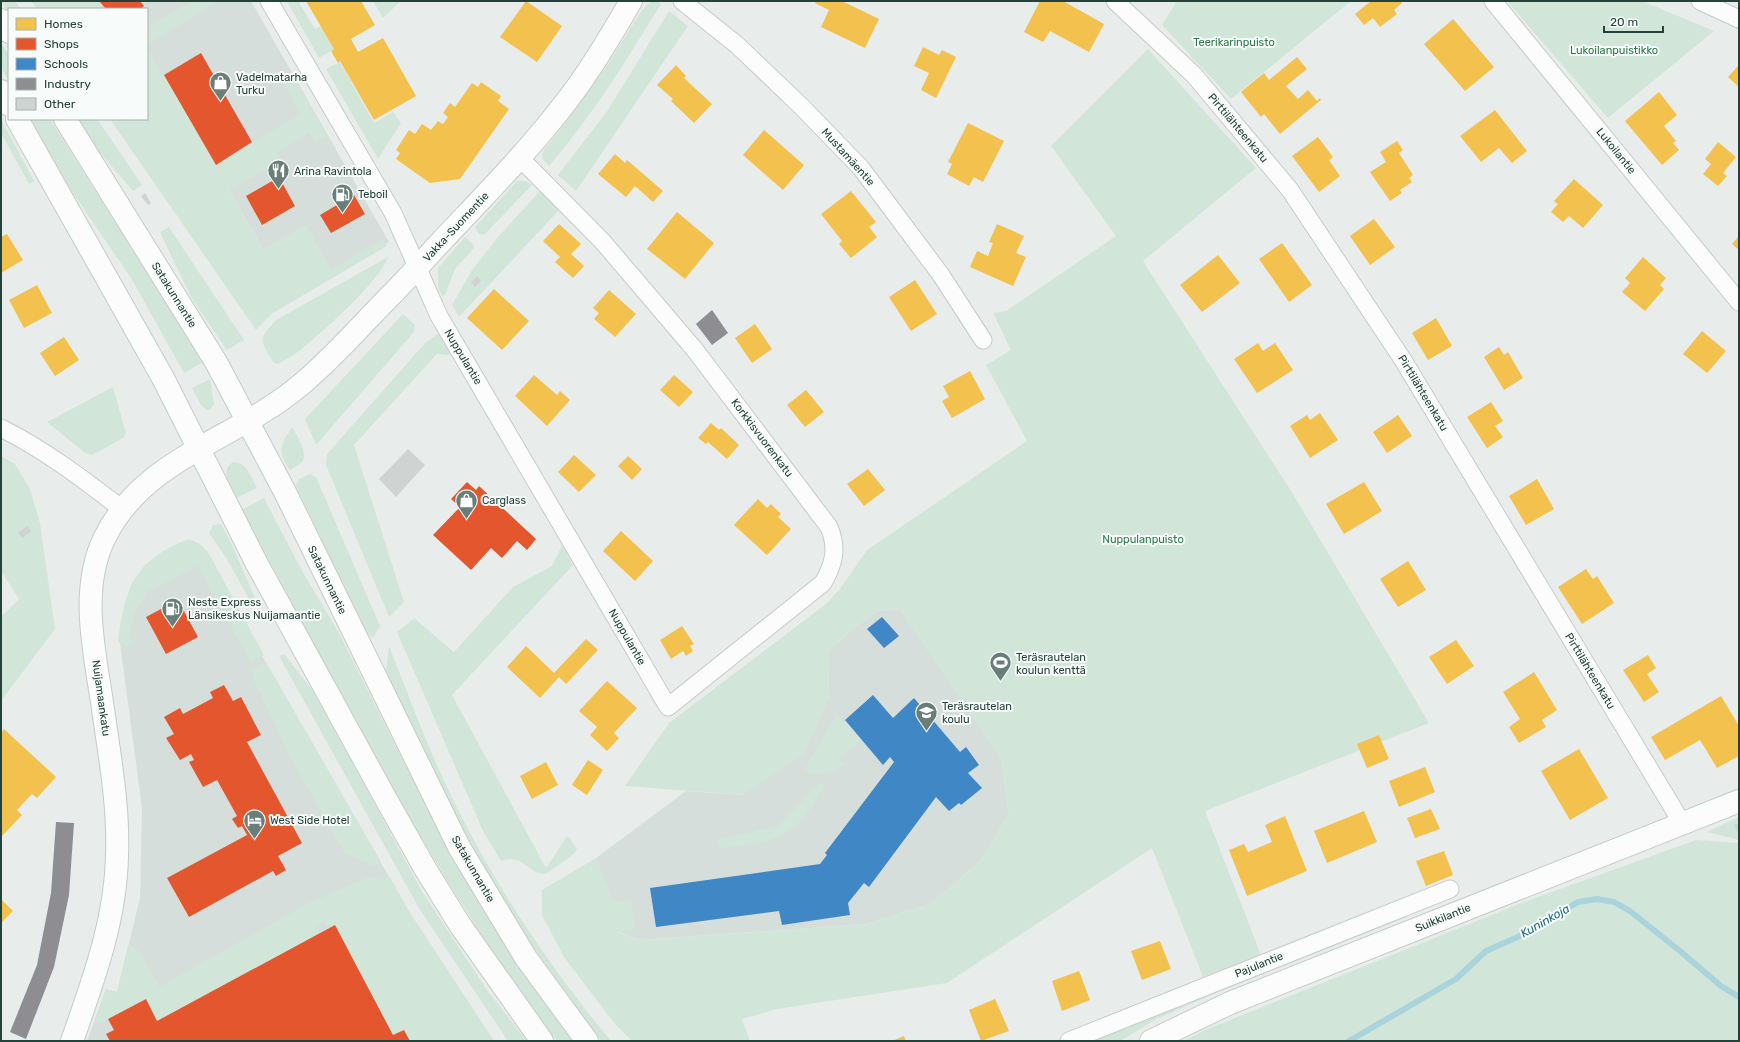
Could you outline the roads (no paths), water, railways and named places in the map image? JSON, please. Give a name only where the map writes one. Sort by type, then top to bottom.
[{"type":"main road","name":"Vakka-Suomentie","points":[[247,422],[283,399],[323,366],[417,269],[520,158],[570,96],[607,42],[631,1]]},
{"type":"main road","points":[[1,20],[8,30]]},
{"type":"main road","points":[[1,91],[8,102]]},
{"type":"main road","points":[[18,120],[144,344],[257,564],[426,870],[486,963],[542,1041]]},
{"type":"main road","name":"Satakunnantie","points":[[65,120],[216,362],[285,492],[459,847],[526,958],[587,1041]]},
{"type":"main road","name":"Nuijamaankatu","points":[[72,1041],[94,978],[108,928],[118,856],[113,781],[95,654],[91,591],[99,550],[122,509],[148,483],[198,448],[247,422]]},
{"type":"main road","name":"Suikkilantie","points":[[1151,1041],[1230,1003],[1739,801]]},
{"type":"street","name":"Nuppulantie","points":[[269,1],[393,213],[439,316],[668,707]]},
{"type":"street","name":"Mustamäentie","points":[[682,1],[748,56],[802,107],[861,168],[941,275],[983,340]]},
{"type":"street","name":"Pirttilähteenkatu","points":[[1115,1],[1194,75],[1290,190],[1403,360],[1682,823]]},
{"type":"street","name":"Lukoilantie","points":[[1493,1],[1739,302]]},
{"type":"street","points":[[1700,1],[1739,19]]},
{"type":"street","name":"Korkkisvuorenkatu","points":[[520,158],[603,242],[695,350],[829,527],[833,537],[834,556],[832,568],[823,583],[668,707]]},
{"type":"street","points":[[1,428],[30,442],[82,477],[122,509]]},
{"type":"street","name":"Pajulantie","points":[[1069,1041],[1450,889]]},
{"type":"waterway","name":"Kuninkoja","points":[[1349,1041],[1456,979],[1486,951],[1529,932],[1578,902],[1597,899],[1614,902],[1630,911],[1721,986],[1739,997]]},
{"type":"place","name":"Vadelmatarha Turku","points":[[221,102]]},
{"type":"place","name":"Arina Ravintola","points":[[278,190]]},
{"type":"place","name":"Teboil","points":[[343,214]]},
{"type":"place","name":"Carglass","points":[[466,520]]},
{"type":"place","name":"Neste Express Länsikeskus Nuijamaantie","points":[[172,628]]},
{"type":"place","name":"Teräsrautelan koulun kenttä","points":[[1000,682]]},
{"type":"place","name":"Teräsrautelan koulu","points":[[926,732]]},
{"type":"place","name":"West Side Hotel","points":[[254,840]]},
{"type":"park label","name":"Teerikarinpuisto","points":[[1234,42]]},
{"type":"park label","name":"Lukoilanpuistikko","points":[[1614,50]]},
{"type":"park label","name":"Nuppulanpuisto","points":[[1143,539]]}]
